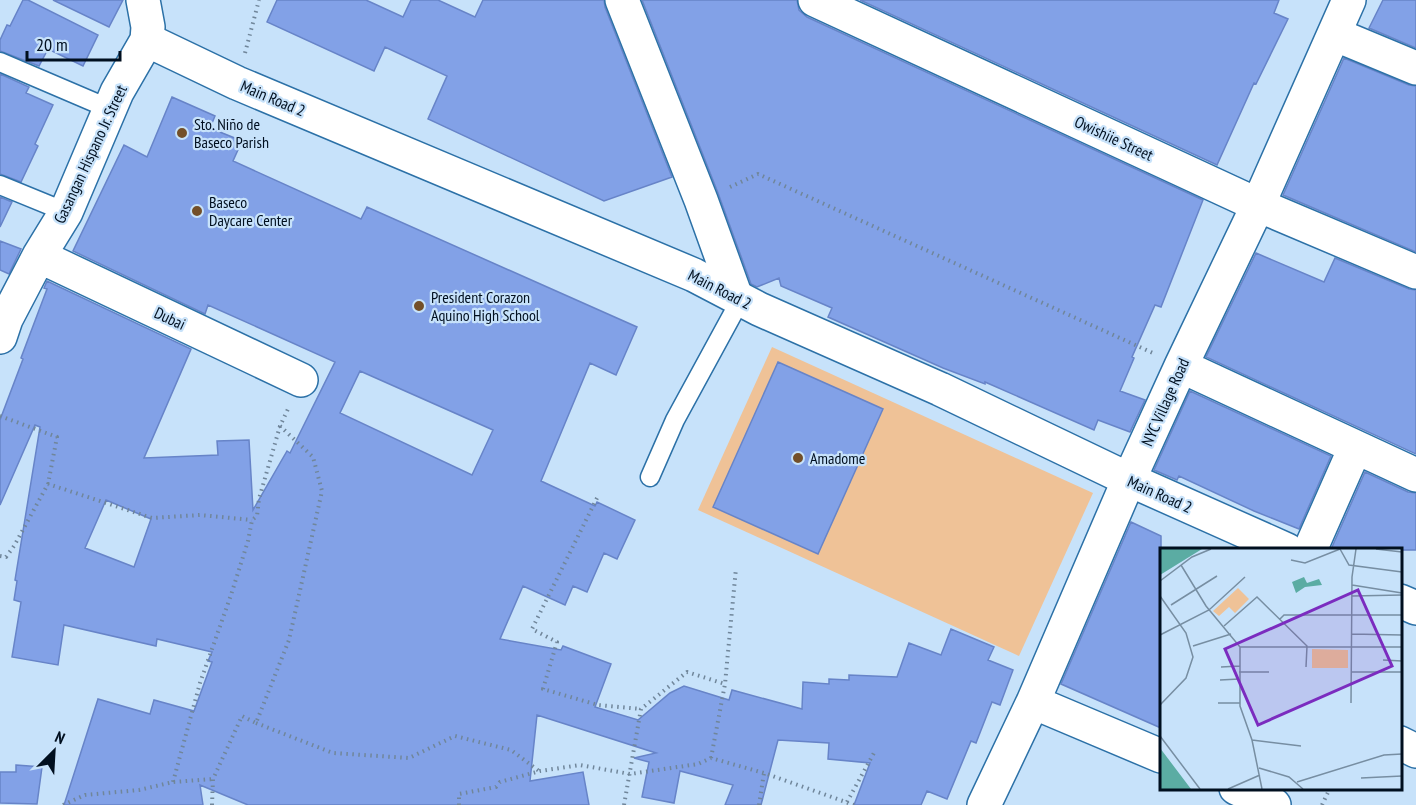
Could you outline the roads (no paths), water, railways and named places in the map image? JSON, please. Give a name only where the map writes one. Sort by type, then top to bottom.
[{"type":"street","points":[[143,0],[148,27],[147,40]]},
{"type":"street","points":[[622,0],[701,200],[736,297]]},
{"type":"street","name":"Owishiie Street","points":[[814,0],[1258,205],[1416,272]]},
{"type":"street","name":"NYC Village Road","points":[[984,805],[1033,702],[1181,366],[1258,205],[1349,0]]},
{"type":"street","points":[[1334,34],[1416,68]]},
{"type":"street","name":"Main Road 2","points":[[147,40],[237,83],[694,275],[736,297],[940,389],[1130,480],[1283,548]]},
{"type":"street","name":"Gasangan Hispano Jr. Street","points":[[2,324],[66,212],[117,92],[147,40]]},
{"type":"street","name":"Dubai","points":[[39,256],[301,380]]},
{"type":"street","points":[[1181,366],[1416,475]]},
{"type":"street","points":[[1311,548],[1355,448]]},
{"type":"street","points":[[1401,601],[1416,608]]},
{"type":"street","points":[[1033,702],[1160,756]]},
{"type":"street","points":[[1401,744],[1416,751]]},
{"type":"street","points":[[1238,790],[1274,805]]},
{"type":"lane","points":[[0,62],[110,109]]},
{"type":"lane","points":[[0,185],[66,212]]},
{"type":"lane","points":[[650,477],[675,420],[736,308],[736,297]]},
{"type":"place","name":"Sto. Niño de Baseco Parish","points":[[182,133]]},
{"type":"place","name":"Baseco Daycare Center","points":[[197,211]]},
{"type":"place","name":"President Corazon Aquino High School","points":[[419,306]]},
{"type":"place","name":"Amadome","points":[[798,458]]}]
